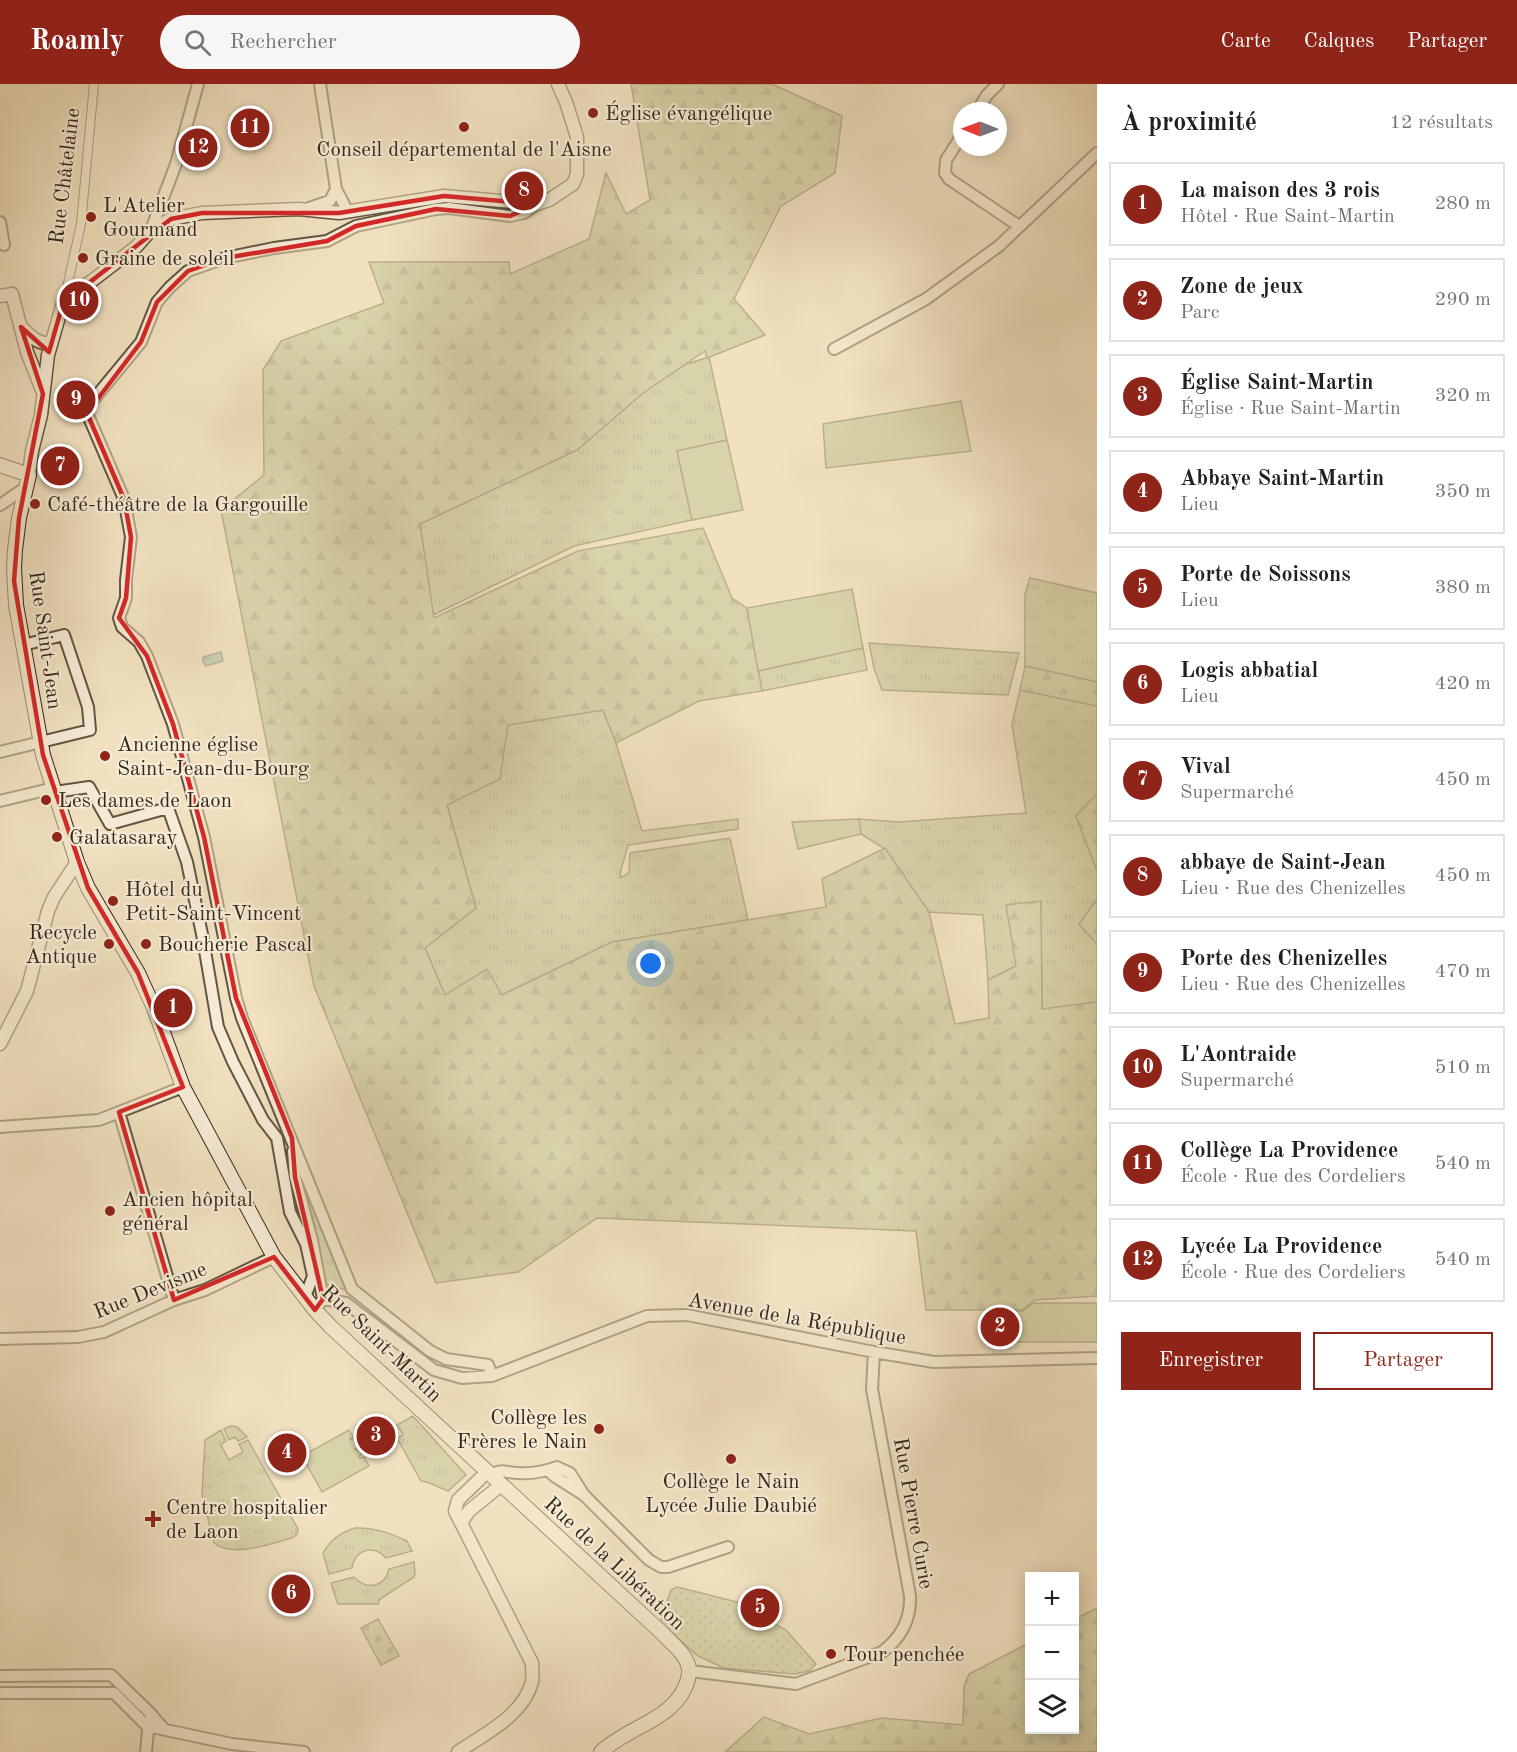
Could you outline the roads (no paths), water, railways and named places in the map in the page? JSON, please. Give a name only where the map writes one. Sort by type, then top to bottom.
[{"type":"main road","points":[[0,465],[27,482]]},
{"type":"main road","name":"Rue Saint-Jean","points":[[27,482],[19,518],[14,568],[16,605],[40,743],[77,862]]},
{"type":"main road","name":"Rue Saint-Martin","points":[[77,862],[88,888],[138,973],[154,1008],[183,1087],[274,1257],[305,1297],[319,1305],[330,1326],[503,1488]]},
{"type":"main road","name":"Rue de la Libération","points":[[503,1488],[662,1633],[682,1654],[690,1671]]},
{"type":"main road","points":[[602,1752],[675,1704],[685,1688],[690,1671]]},
{"type":"street","name":"Rue Châtelaine","points":[[27,482],[41,415],[45,370],[81,224],[94,84]]},
{"type":"street","points":[[151,230],[176,164],[198,84]]},
{"type":"street","points":[[320,84],[336,189],[348,212]]},
{"type":"street","points":[[492,1376],[488,1365],[446,1359],[430,1351],[352,1289],[242,1018],[204,837],[173,724],[147,656],[139,642],[122,627],[119,618],[126,598],[131,537],[124,499],[87,413],[89,405],[141,342],[157,302],[188,271],[225,258],[274,248],[327,241],[356,226],[436,208],[510,216],[524,213],[573,184],[577,174],[577,137],[558,84]]},
{"type":"street","points":[[983,102],[998,84]]},
{"type":"street","points":[[953,149],[946,160],[945,173],[949,179],[1019,226]]},
{"type":"street","points":[[834,349],[926,299],[999,246],[1097,153]]},
{"type":"street","points":[[63,303],[136,247],[151,230],[171,219],[202,213],[299,209],[317,206],[330,201],[336,189]]},
{"type":"street","points":[[299,209],[339,213],[444,196],[537,204]]},
{"type":"street","points":[[0,222],[4,245]]},
{"type":"street","points":[[6,295],[21,327],[27,352],[43,394]]},
{"type":"street","points":[[21,327],[38,342],[51,343]]},
{"type":"street","points":[[0,505],[27,482]]},
{"type":"street","points":[[0,752],[90,730],[88,707],[64,635],[23,645]]},
{"type":"street","points":[[0,801],[54,790],[89,787],[110,824],[168,808],[187,862],[218,1027],[263,1120],[277,1138],[290,1212],[306,1244],[313,1276],[305,1297]]},
{"type":"street","points":[[0,1044],[27,991],[48,911],[57,891],[77,862]]},
{"type":"street","points":[[0,1127],[99,1120],[183,1087]]},
{"type":"street","points":[[119,1112],[174,1300]]},
{"type":"street","points":[[292,1138],[295,1177],[312,1240],[319,1305]]},
{"type":"street","name":"Rue Devisme","points":[[0,1339],[78,1337],[104,1332],[174,1300],[206,1290],[274,1257]]},
{"type":"street","name":"Avenue de la République","points":[[319,1305],[346,1303],[434,1370],[462,1378],[492,1376],[647,1316],[687,1315],[934,1362],[1097,1358]]},
{"type":"street","name":"Rue Pierre Curie","points":[[690,1671],[796,1684],[882,1652],[891,1646],[903,1630],[910,1608],[872,1389],[874,1352]]},
{"type":"street","points":[[458,1752],[513,1714],[532,1681],[532,1663],[455,1511],[458,1500],[489,1474],[499,1471],[520,1474],[557,1467],[570,1473],[584,1495],[649,1560],[661,1567],[668,1567],[728,1547]]},
{"type":"street","points":[[461,1523],[469,1511],[520,1474]]},
{"type":"street","points":[[0,1676],[111,1675],[164,1729]]},
{"type":"street","points":[[22,1676],[22,1693]]},
{"type":"street","points":[[0,1693],[114,1693],[147,1726],[232,1748],[304,1752]]},
{"type":"street","points":[[146,1752],[150,1713]]},
{"type":"water","points":[[221,652],[223,661],[206,666],[203,662],[203,657]]},
{"type":"place","name":"Église évangélique","points":[[593,113]]},
{"type":"place","name":"Conseil départemental de l'Aisne","points":[[464,127]]},
{"type":"place","name":"Collège La Providence","points":[[250,128]]},
{"type":"place","name":"Lycée La Providence","points":[[198,148]]},
{"type":"place","name":"abbaye de Saint-Jean","points":[[524,191]]},
{"type":"place","name":"L'Atelier Gourmand","points":[[91,217]]},
{"type":"place","name":"Graine de soleil","points":[[83,258]]},
{"type":"place","name":"L'Aontraide","points":[[79,301]]},
{"type":"place","name":"Porte des Chenizelles","points":[[76,400]]},
{"type":"place","name":"Vival","points":[[60,466]]},
{"type":"place","name":"Café-théâtre de la Gargouille","points":[[35,504]]},
{"type":"place","name":"Ancienne église Saint-Jean-du-Bourg","points":[[105,756]]},
{"type":"place","name":"Les dames de Laon","points":[[46,800]]},
{"type":"place","name":"Galatasaray","points":[[57,837]]},
{"type":"place","name":"Hôtel du Petit-Saint-Vincent","points":[[113,901]]},
{"type":"place","name":"Recycle Antique","points":[[109,944]]},
{"type":"place","name":"Boucherie Pascal","points":[[146,944]]},
{"type":"place","name":"La maison des 3 rois","points":[[173,1008]]},
{"type":"place","name":"Ancien hôpital général","points":[[110,1211]]},
{"type":"place","name":"Zone de jeux","points":[[1000,1327]]},
{"type":"place","name":"Collège les Frères le Nain","points":[[599,1429]]},
{"type":"place","name":"Église Saint-Martin","points":[[376,1436]]},
{"type":"place","name":"Abbaye Saint-Martin","points":[[287,1453]]},
{"type":"place","name":"Collège le Nain Lycée Julie Daubié","points":[[731,1459]]},
{"type":"place","name":"Centre hospitalier de Laon","points":[[153,1519]]},
{"type":"place","name":"Logis abbatial","points":[[291,1594]]},
{"type":"place","name":"Porte de Soissons","points":[[760,1608]]},
{"type":"place","name":"Tour penchée","points":[[831,1654]]}]
